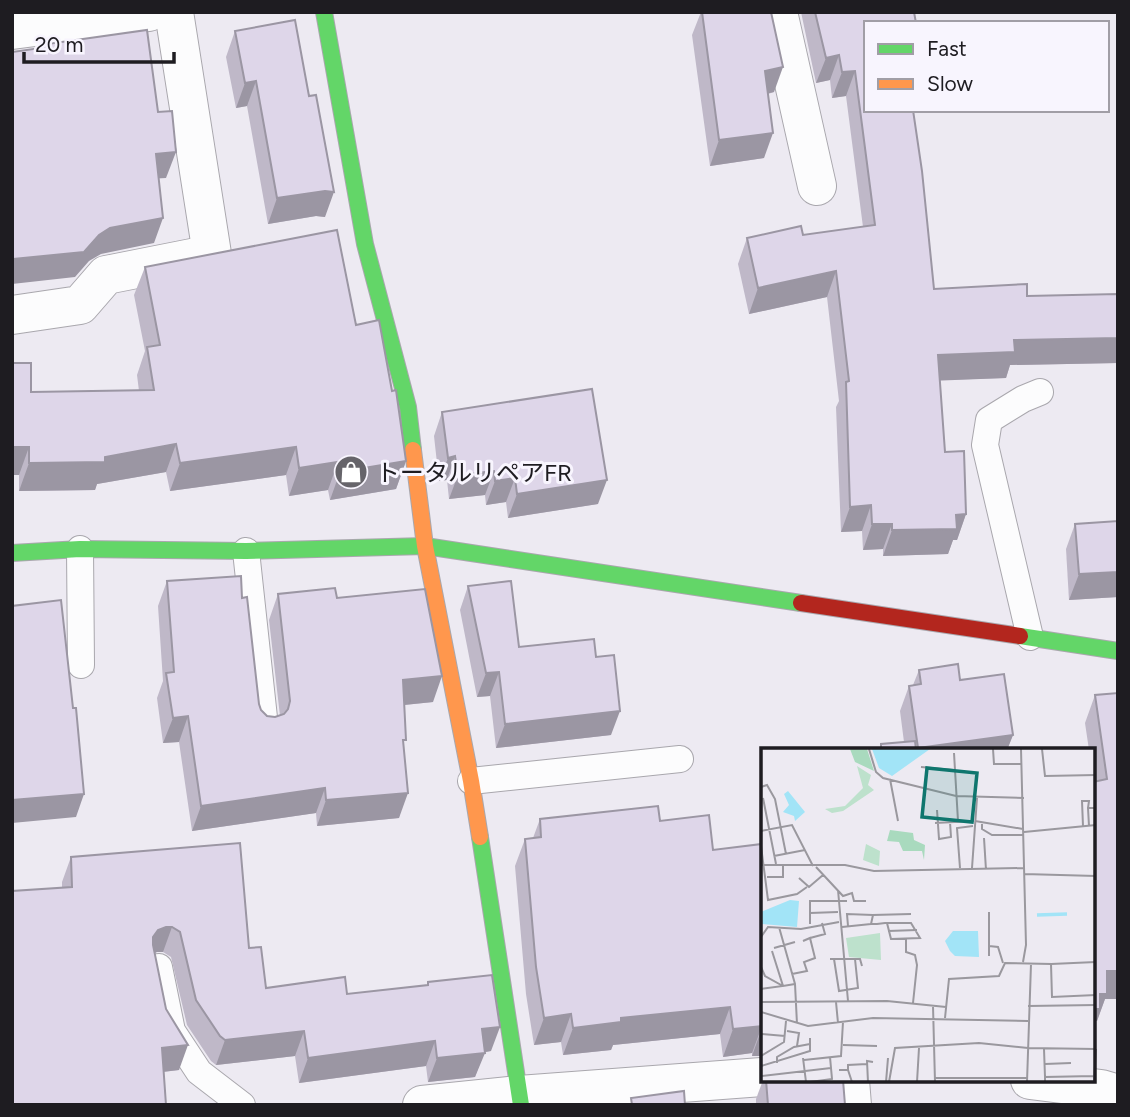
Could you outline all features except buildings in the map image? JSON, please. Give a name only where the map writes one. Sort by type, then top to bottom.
[{"type":"street","points":[[12,30],[149,12]]},
{"type":"street","points":[[174,12],[212,254]]},
{"type":"street","points":[[324,12],[365,244],[408,407],[425,546],[471,781],[520,1100]]},
{"type":"street","points":[[778,12],[817,186]]},
{"type":"street","points":[[12,315],[80,305],[106,275],[252,248]]},
{"type":"street","points":[[12,553],[80,549],[246,551],[425,546],[1118,651]]},
{"type":"street","points":[[422,1105],[699,1093],[761,1077]]},
{"type":"street","points":[[1046,1082],[1101,1089],[1118,1094]]},
{"type":"lane","points":[[1030,637],[985,445],[989,420],[1040,392]]},
{"type":"lane","points":[[80,549],[81,665]]},
{"type":"lane","points":[[246,551],[265,727]]},
{"type":"lane","points":[[471,781],[680,759]]},
{"type":"lane","points":[[159,967],[172,1031],[199,1072],[242,1105]]},
{"type":"lane","points":[[856,1082],[858,1105]]},
{"type":"traffic: fast","points":[[324,12],[365,244],[408,407],[413,450]]},
{"type":"traffic: fast","points":[[12,553],[80,549],[246,551],[425,546],[801,603]]},
{"type":"traffic: fast","points":[[1020,636],[1118,651]]},
{"type":"traffic: fast","points":[[480,837],[521,1105]]},
{"type":"traffic: slow","points":[[413,450],[425,546],[480,837]]},
{"type":"traffic: jam","points":[[801,603],[1020,636]]},
{"type":"place","name":"トータルリペアFR","points":[[351,472]]}]
